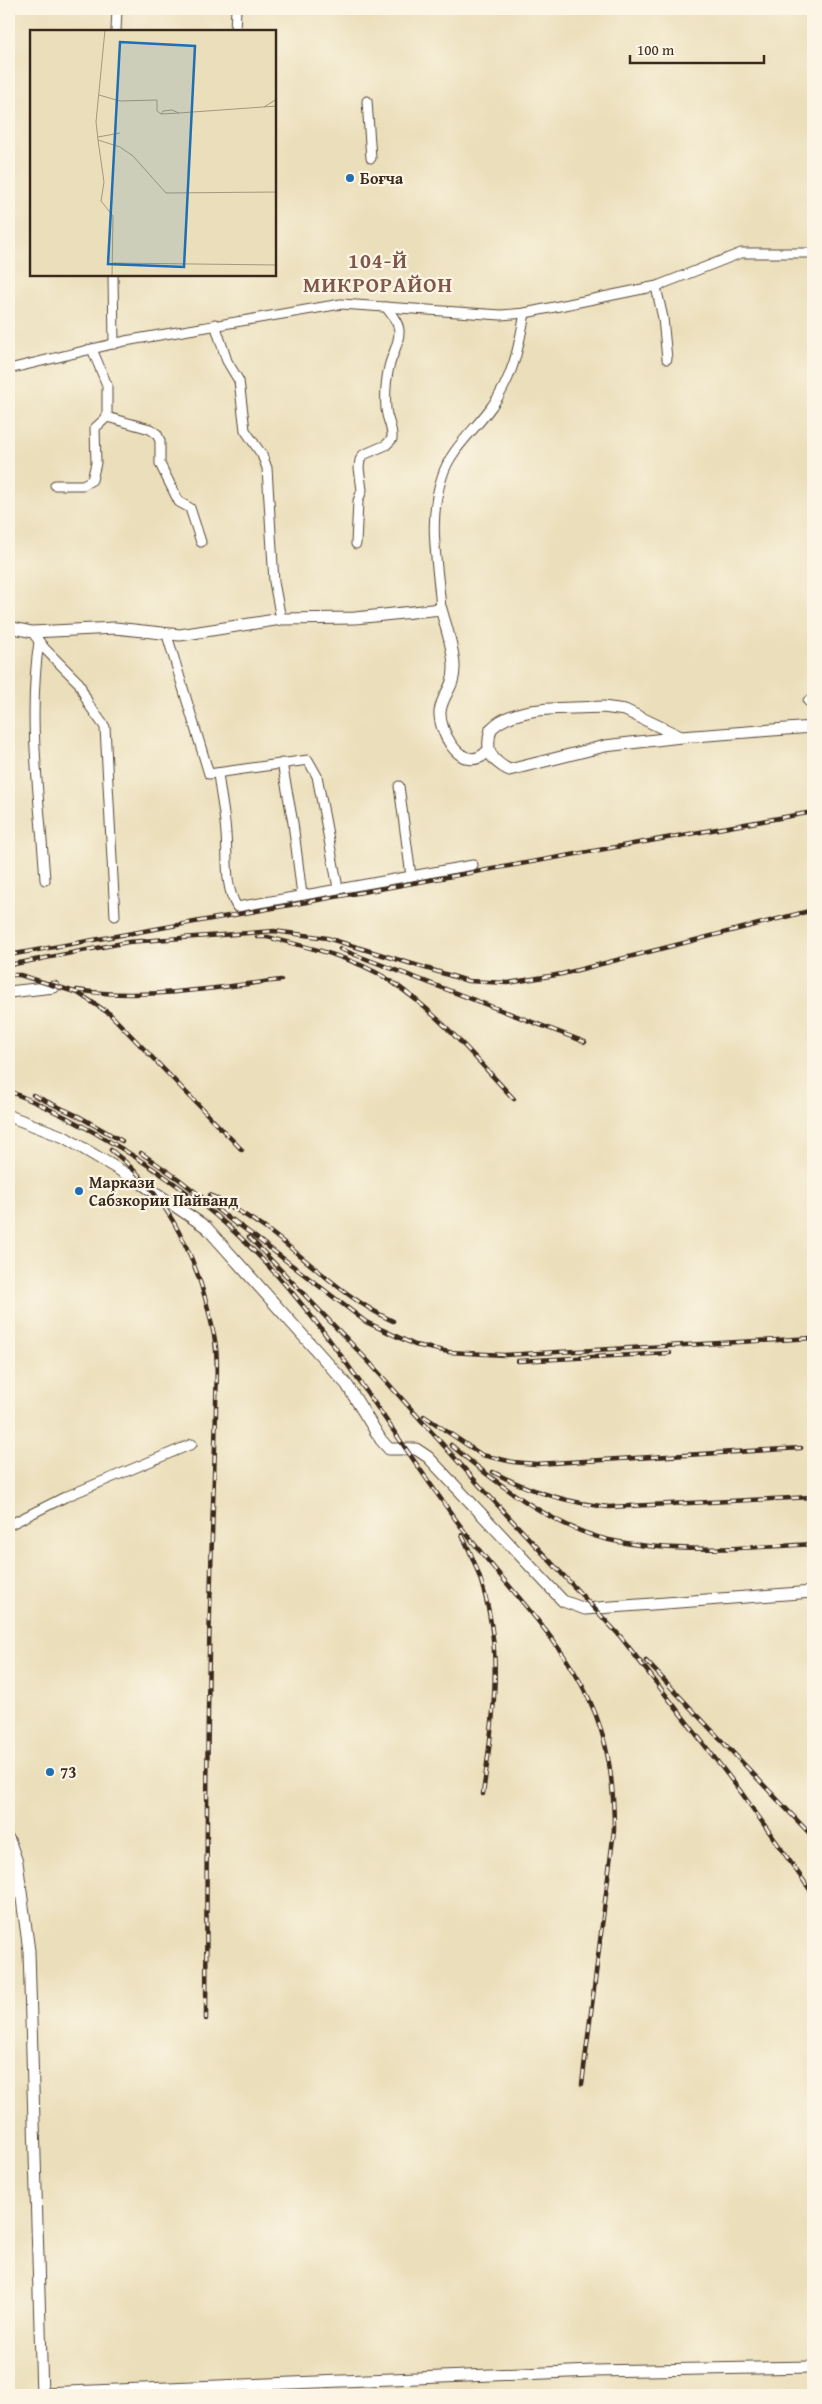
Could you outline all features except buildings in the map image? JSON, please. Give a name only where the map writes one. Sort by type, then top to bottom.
[{"type":"street","points":[[116,30],[117,9]]},
{"type":"street","points":[[235,30],[236,9]]},
{"type":"street","points":[[367,100],[371,158]]},
{"type":"street","points":[[9,369],[114,344],[215,324],[341,304],[501,315],[525,313],[656,287],[741,253],[813,253]]},
{"type":"street","points":[[113,276],[114,344]]},
{"type":"street","points":[[656,287],[663,318],[667,359]]},
{"type":"street","points":[[356,544],[358,501],[362,490],[359,468],[360,460],[363,455],[392,439],[386,394],[389,366],[399,338],[399,329],[386,307]]},
{"type":"street","points":[[488,750],[480,757],[472,758],[460,754],[450,744],[442,729],[440,710],[454,682],[454,662],[441,609],[433,534],[435,501],[442,475],[451,456],[493,405],[507,382],[518,352],[525,313]]},
{"type":"street","points":[[215,324],[227,361],[238,381],[245,430],[262,455],[267,468],[274,582],[280,619]]},
{"type":"street","points":[[55,486],[83,485],[92,480],[96,463],[94,428],[107,417],[107,385],[92,349]]},
{"type":"street","points":[[107,417],[150,429],[157,434],[160,441],[160,464],[180,502],[190,508],[201,542]]},
{"type":"street","points":[[9,628],[32,632],[115,628],[180,635],[280,619],[354,618],[441,609]]},
{"type":"street","points":[[32,632],[39,642],[79,683],[89,705],[105,728],[115,916]]},
{"type":"street","points":[[167,635],[208,774],[308,760],[317,776],[338,888]]},
{"type":"street","points":[[39,642],[34,671],[35,726],[45,880]]},
{"type":"street","points":[[681,736],[624,710],[603,707],[519,712],[506,717],[491,728],[488,750],[496,763],[509,770],[605,746],[681,736],[813,727]]},
{"type":"street","points":[[282,763],[293,823],[302,895]]},
{"type":"street","points":[[218,772],[226,835],[229,880],[232,899],[237,907],[473,865]]},
{"type":"street","points":[[399,786],[411,876]]},
{"type":"street","points":[[9,992],[54,987]]},
{"type":"street","points":[[9,1116],[64,1137],[138,1181],[206,1227],[347,1385],[381,1440],[389,1449],[416,1449],[428,1457],[563,1601],[585,1609],[813,1592]]},
{"type":"street","points":[[9,1525],[66,1497],[192,1444]]},
{"type":"street","points":[[9,1845],[17,1862],[29,1951],[42,2394],[594,2371],[813,2367]]},
{"type":"railway","points":[[9,955],[813,812]]},
{"type":"railway","points":[[9,965],[128,942],[274,931],[327,938],[468,981],[508,983],[562,974],[813,910]]},
{"type":"railway","points":[[257,937],[267,937],[328,953],[372,970],[386,978],[438,1019],[514,1099]]},
{"type":"railway","points":[[340,949],[585,1042]]},
{"type":"railway","points":[[9,975],[20,975],[78,993],[110,1014],[242,1150]]},
{"type":"railway","points":[[77,990],[102,993],[153,994],[281,980]]},
{"type":"railway","points":[[9,1091],[66,1117],[152,1168],[204,1206],[263,1260],[325,1334],[436,1493],[465,1532],[532,1613],[577,1677],[596,1715],[606,1747],[613,1796],[614,1830],[582,2084]]},
{"type":"railway","points":[[33,1095],[78,1116],[122,1141]]},
{"type":"railway","points":[[111,1150],[132,1168],[150,1188],[166,1210],[179,1233],[191,1257],[200,1282],[216,1344],[217,1380],[208,1686],[206,2019]]},
{"type":"railway","points":[[141,1153],[180,1180],[237,1225]]},
{"type":"railway","points":[[210,1195],[262,1226],[344,1291],[393,1321]]},
{"type":"railway","points":[[233,1220],[366,1322],[415,1345],[449,1352],[504,1355],[813,1338]]},
{"type":"railway","points":[[249,1237],[369,1362],[479,1485],[620,1636],[741,1792],[813,1894]]},
{"type":"railway","points":[[518,1361],[670,1353]]},
{"type":"railway","points":[[424,1416],[482,1455],[513,1462],[536,1464],[801,1448]]},
{"type":"railway","points":[[451,1445],[525,1502],[567,1525],[609,1540],[660,1547],[711,1549],[813,1544]]},
{"type":"railway","points":[[493,1472],[550,1496],[579,1503],[609,1507],[813,1497]]},
{"type":"railway","points":[[462,1535],[477,1568],[487,1600],[495,1662],[492,1725],[483,1794]]},
{"type":"railway","points":[[646,1661],[813,1837]]},
{"type":"place","name":"Боғча","points":[[350,178]]},
{"type":"place","name":"Маркази Сабзкории Пайванд","points":[[79,1191]]},
{"type":"place","name":"73","points":[[50,1772]]},
{"type":"district","name":"104-Й МИКРОРАЙОН","points":[[378,272]]}]
